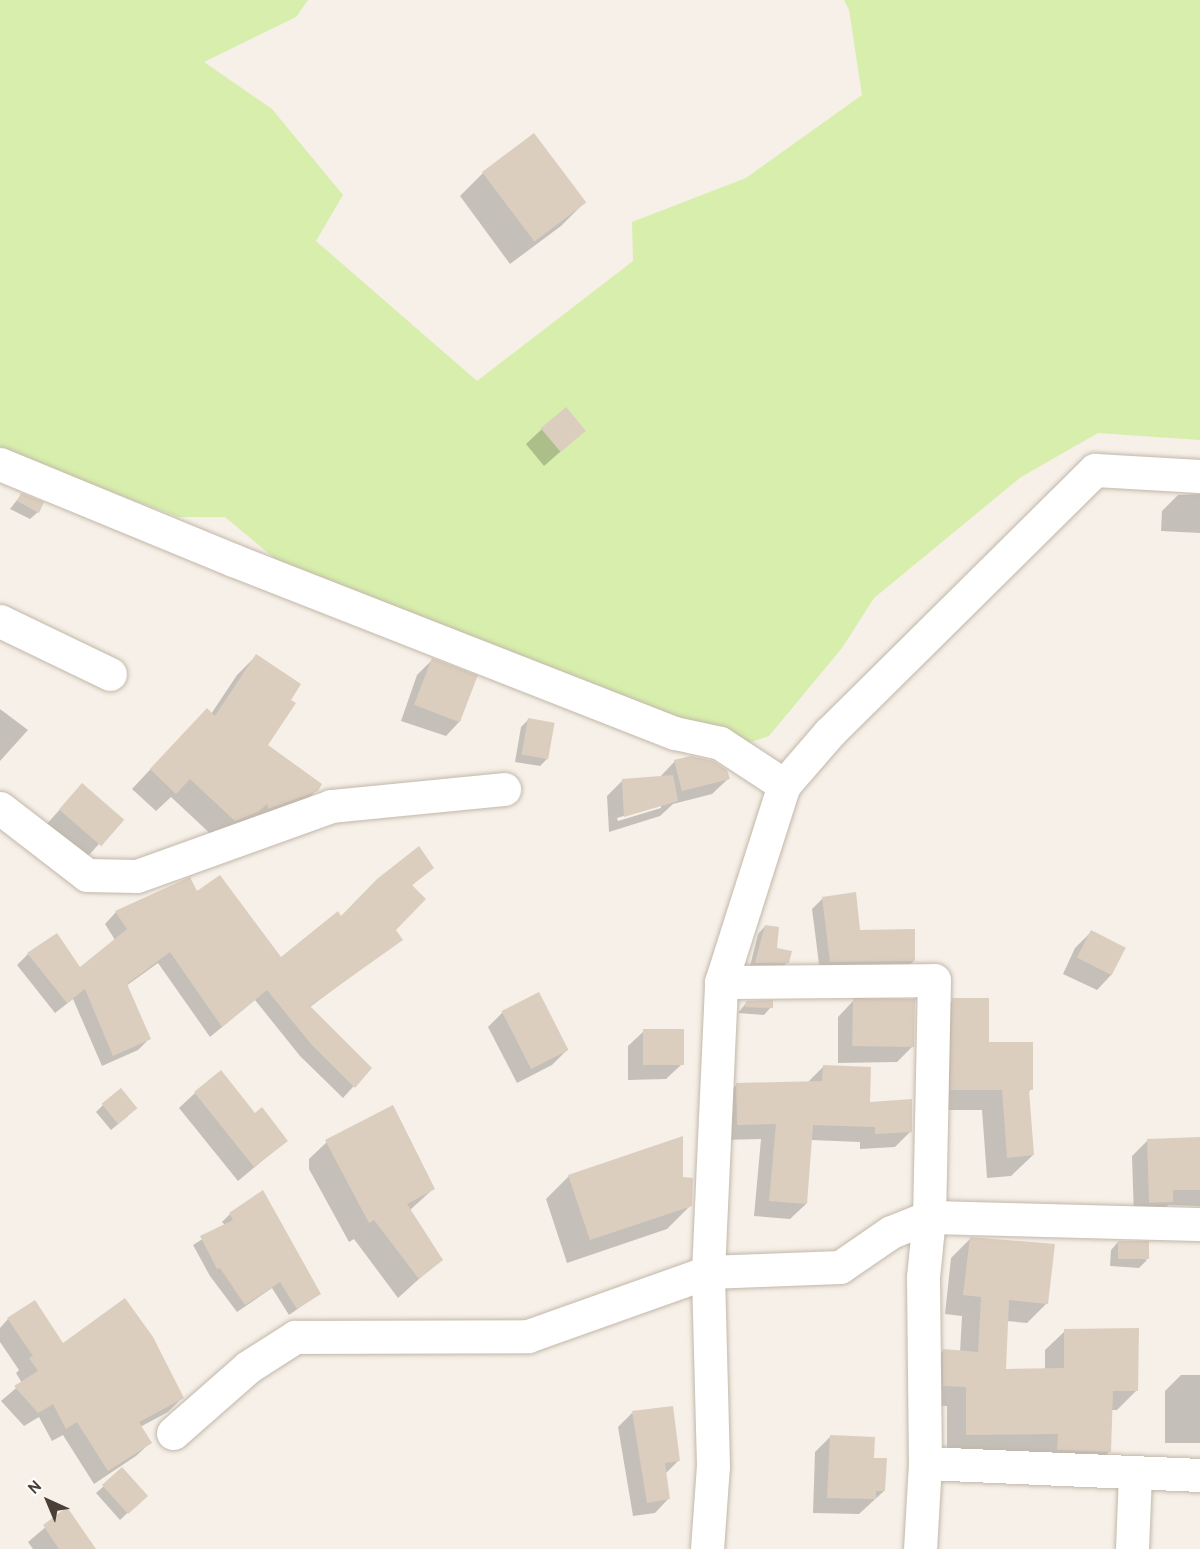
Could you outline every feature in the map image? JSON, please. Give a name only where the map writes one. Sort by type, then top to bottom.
[{"type":"street","points":[[0,464],[664,729],[720,743],[784,785]]},
{"type":"street","points":[[706,1549],[713,1466],[708,1272],[721,982],[784,785],[829,733],[1095,470],[1200,476]]},
{"type":"street","points":[[0,621],[110,674]]},
{"type":"street","points":[[0,808],[87,875],[137,876],[331,806],[504,789]]},
{"type":"street","points":[[721,982],[934,980],[929,1217],[923,1277],[925,1463],[920,1549]]},
{"type":"street","points":[[173,1433],[248,1367],[295,1337],[528,1336],[708,1272],[840,1267],[891,1232],[929,1217],[1200,1224]]},
{"type":"street","points":[[925,1463],[1135,1474],[1200,1475]]},
{"type":"street","points":[[1132,1549],[1135,1474]]},
{"type":"green space","points":[[0,0],[308,0],[296,17],[204,62],[272,109],[343,195],[316,241],[477,381],[633,261],[632,222],[746,178],[862,95],[849,10],[844,0],[1200,0],[1200,440],[1098,433],[1021,477],[874,598],[842,648],[769,736],[734,748],[279,562],[225,517],[178,517],[0,450]]},
{"type":"building","points":[[534,133],[586,202],[534,242],[482,172]]},
{"type":"building","points":[[566,407],[586,431],[561,452],[541,428]]},
{"type":"building","points":[[21,493],[44,502],[39,513],[17,501]]},
{"type":"building","points":[[256,654],[301,684],[291,700],[296,703],[268,745],[322,784],[318,791],[268,809],[267,804],[258,812],[235,821],[190,779],[176,794],[150,769],[207,708],[215,716]]},
{"type":"building","points":[[432,658],[478,676],[460,722],[414,705]]},
{"type":"building","points":[[528,718],[555,723],[548,759],[522,754]]},
{"type":"building","points":[[691,756],[713,761],[727,770],[730,779],[682,791],[674,760]]},
{"type":"building","points":[[673,775],[678,801],[624,817],[622,779]]},
{"type":"building","points":[[82,783],[124,820],[101,846],[59,809]]},
{"type":"building","points":[[419,846],[434,868],[412,885],[426,899],[396,930],[403,940],[310,1006],[372,1068],[355,1088],[311,1044],[267,990],[222,1027],[170,952],[127,984],[151,1039],[113,1056],[85,989],[67,1003],[27,953],[57,933],[80,967],[127,929],[115,911],[190,877],[197,891],[220,875],[281,957],[338,911],[341,916],[377,879]]},
{"type":"building","points":[[856,892],[860,930],[915,929],[915,961],[830,962],[822,897]]},
{"type":"building","points":[[765,925],[779,927],[777,948],[792,951],[789,963],[755,963]]},
{"type":"building","points":[[1091,930],[1126,948],[1112,975],[1077,958]]},
{"type":"building","points":[[539,992],[569,1050],[531,1069],[502,1011]]},
{"type":"building","points":[[853,998],[915,999],[914,1047],[852,1046]]},
{"type":"building","points":[[952,998],[989,998],[989,1042],[1033,1042],[1033,1090],[1029,1090],[1034,1155],[1007,1158],[1002,1090],[950,1090]]},
{"type":"building","points":[[773,1000],[773,1008],[745,1007],[746,1001]]},
{"type":"building","points":[[643,1029],[684,1029],[684,1065],[643,1065]]},
{"type":"building","points":[[823,1065],[871,1067],[870,1102],[912,1099],[912,1132],[875,1134],[875,1127],[813,1125],[807,1204],[769,1201],[776,1124],[737,1125],[736,1083],[822,1081]]},
{"type":"building","points":[[221,1070],[255,1113],[262,1107],[288,1141],[254,1167],[194,1092]]},
{"type":"building","points":[[121,1088],[137,1108],[118,1124],[102,1104]]},
{"type":"building","points":[[393,1105],[435,1189],[407,1204],[443,1260],[419,1279],[374,1220],[369,1223],[325,1140]]},
{"type":"building","points":[[683,1136],[683,1177],[693,1178],[692,1206],[590,1240],[568,1175]]},
{"type":"building","points":[[1200,1137],[1200,1190],[1173,1190],[1173,1202],[1149,1203],[1147,1139]]},
{"type":"building","points":[[263,1190],[321,1294],[297,1309],[280,1282],[245,1305],[220,1268],[217,1269],[200,1236],[233,1220],[229,1213]]},
{"type":"building","points":[[970,1237],[1055,1244],[1048,1304],[1009,1300],[1006,1369],[1064,1368],[1064,1329],[1139,1328],[1138,1391],[1113,1391],[1111,1452],[1057,1450],[1058,1434],[966,1435],[966,1387],[943,1386],[943,1349],[978,1352],[981,1297],[963,1295]]},
{"type":"building","points":[[1118,1241],[1149,1241],[1149,1259],[1118,1259]]},
{"type":"building","points":[[125,1298],[153,1337],[184,1398],[139,1422],[152,1443],[108,1471],[77,1422],[66,1429],[53,1404],[38,1413],[14,1386],[38,1371],[29,1358],[33,1356],[7,1318],[35,1300],[63,1343]]},
{"type":"building","points":[[673,1406],[680,1461],[665,1463],[670,1499],[647,1503],[632,1411]]},
{"type":"building","points":[[830,1435],[875,1437],[874,1458],[887,1458],[885,1491],[876,1491],[876,1499],[827,1498]]},
{"type":"building","points":[[122,1467],[148,1496],[128,1514],[102,1485]]},
{"type":"building","points":[[67,1507],[96,1549],[59,1549],[43,1525]]}]
